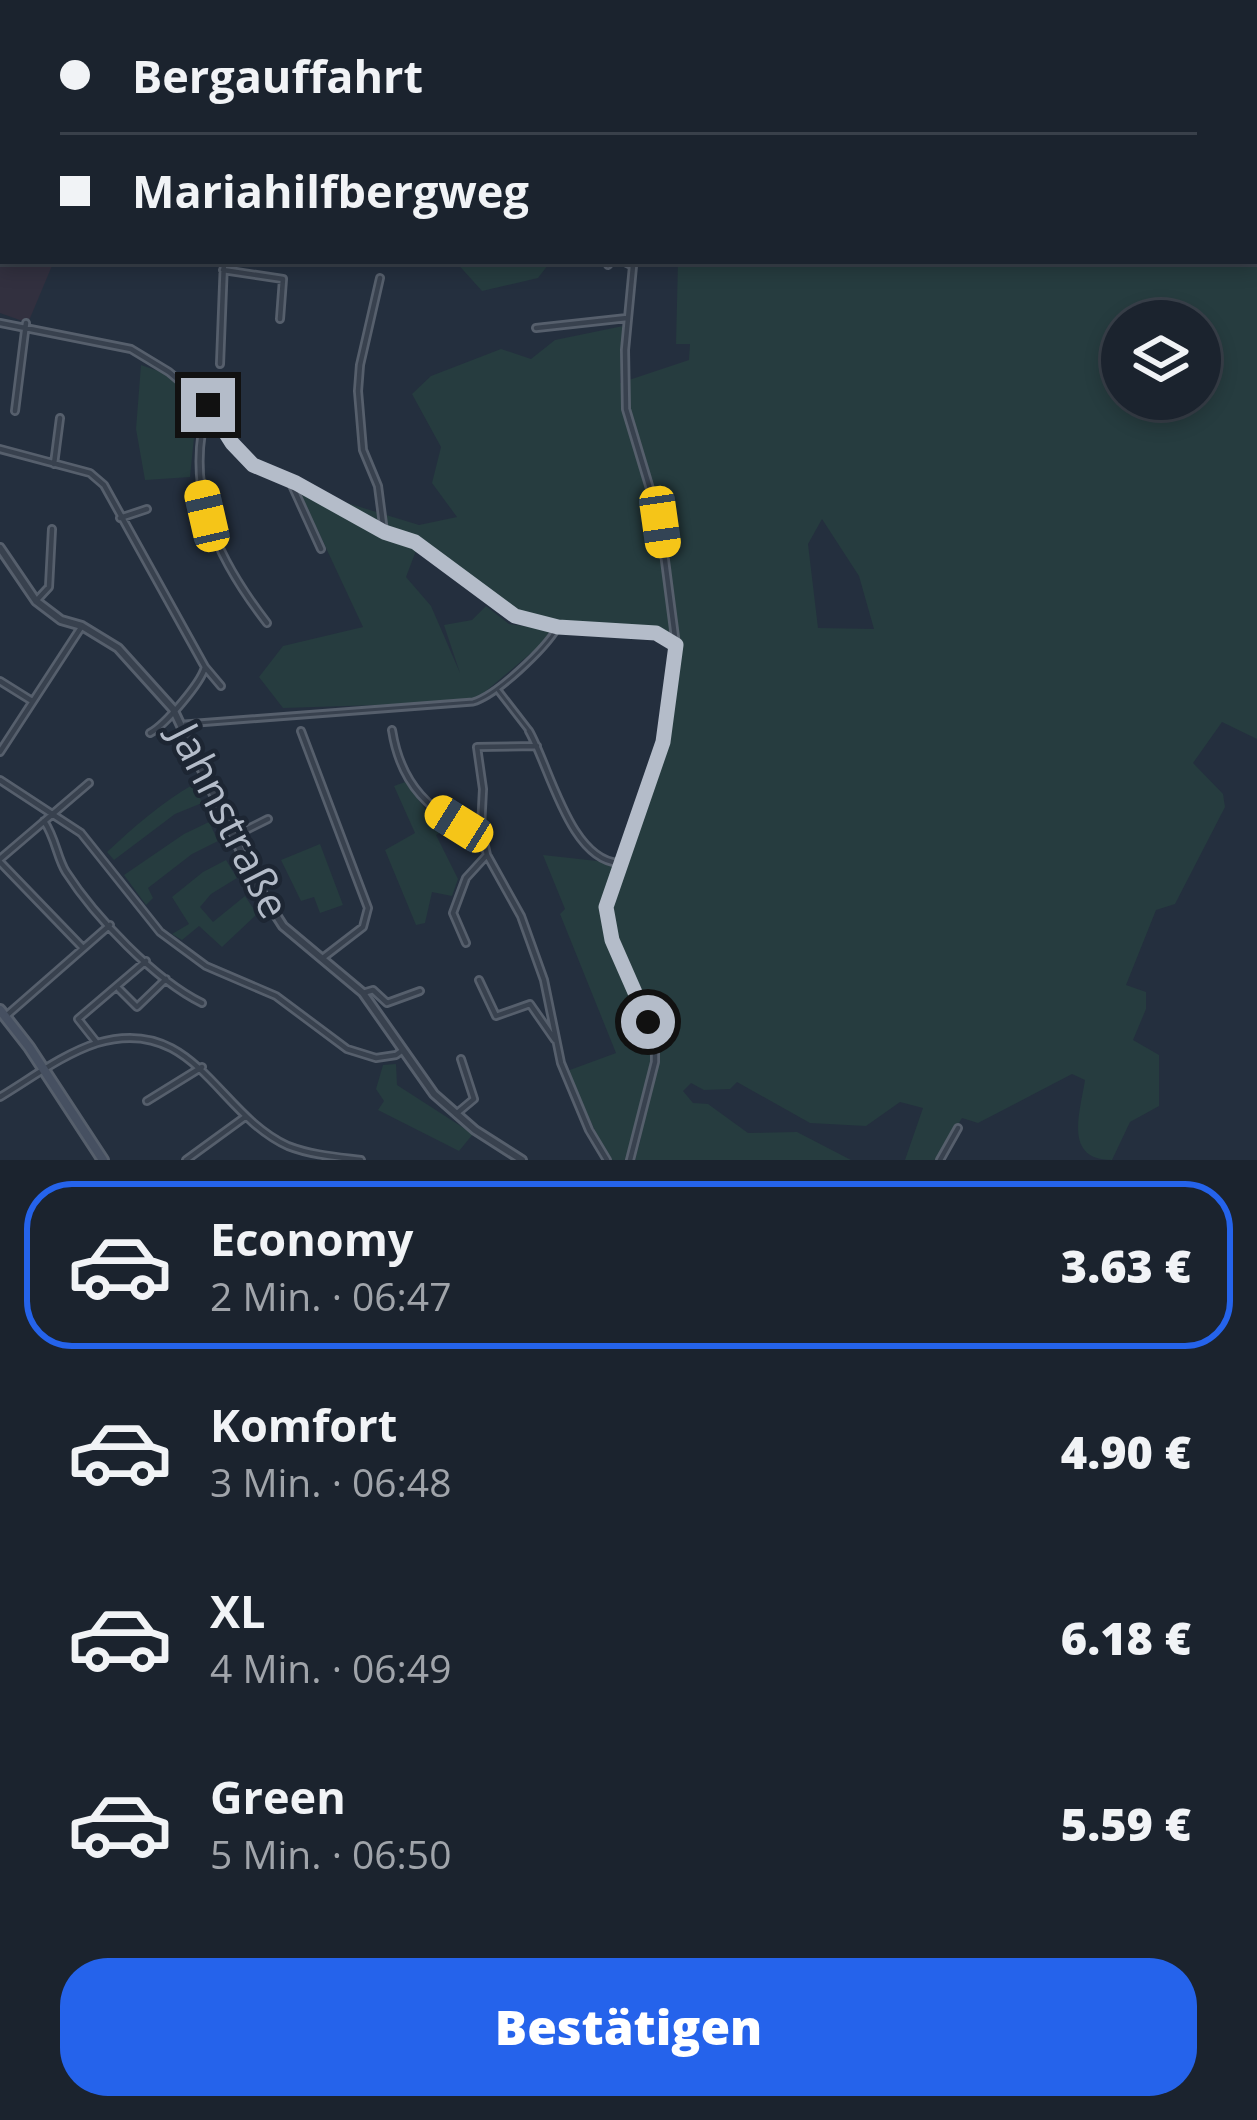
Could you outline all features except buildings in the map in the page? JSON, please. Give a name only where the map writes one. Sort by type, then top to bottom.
[{"type":"main road","points":[[3,1013],[103,1160]]},
{"type":"street","points":[[220,364],[224,264]]},
{"type":"street","points":[[628,264],[632,266],[626,409],[660,522],[676,645],[663,742],[608,894],[608,929],[655,1046],[630,1160]]},
{"type":"street","points":[[223,270],[283,279],[280,319]]},
{"type":"street","points":[[380,278],[358,391],[363,450],[378,486],[384,532]]},
{"type":"street","points":[[536,328],[627,318]]},
{"type":"street","points":[[0,323],[131,349],[169,372],[208,405],[246,460],[384,532],[415,542],[515,616],[558,627],[656,633],[676,645]]},
{"type":"street","points":[[15,410],[26,326]]},
{"type":"street","points":[[208,405],[198,448],[207,516],[233,578],[267,623]]},
{"type":"street","points":[[54,464],[60,418]]},
{"type":"street","points":[[0,449],[90,473],[104,485],[205,667],[221,686]]},
{"type":"street","points":[[291,481],[321,549]]},
{"type":"street","points":[[120,518],[147,508]]},
{"type":"street","points":[[36,601],[49,587],[52,529]]},
{"type":"street","name":"Jahnstraße","points":[[0,548],[36,601],[61,620],[104,637],[132,659],[173,709],[233,836],[283,926],[363,993],[434,1094],[522,1160]]},
{"type":"street","points":[[1,571],[10,564]]},
{"type":"street","points":[[0,752],[82,626]]},
{"type":"street","points":[[183,724],[473,702],[486,698],[545,645],[558,627]]},
{"type":"street","points":[[150,734],[194,689],[205,667]]},
{"type":"street","points":[[0,681],[32,701]]},
{"type":"street","points":[[496,688],[529,731],[570,825],[594,853],[619,863]]},
{"type":"street","points":[[392,730],[418,796],[459,824],[482,828]]},
{"type":"street","points":[[301,731],[368,908],[363,927],[324,957]]},
{"type":"street","points":[[537,746],[478,747],[482,828],[488,855],[521,916],[544,980],[561,1063],[607,1160]]},
{"type":"street","points":[[0,780],[81,833],[160,932],[206,966],[276,996],[347,1048],[376,1058],[403,1050]]},
{"type":"street","points":[[82,947],[0,861],[89,783]]},
{"type":"street","points":[[44,820],[57,841],[62,868],[110,925],[186,996],[202,1003]]},
{"type":"street","points":[[233,836],[268,820]]},
{"type":"street","points":[[466,943],[453,913],[466,878],[488,855]]},
{"type":"street","points":[[3,1013],[110,925]]},
{"type":"street","points":[[97,1043],[78,1019],[146,962]]},
{"type":"street","points":[[118,988],[137,1007],[166,979]]},
{"type":"street","points":[[479,980],[500,1027]]},
{"type":"street","points":[[363,993],[373,990],[387,1004],[420,991]]},
{"type":"street","points":[[496,1016],[530,1004],[558,1045]]},
{"type":"street","points":[[0,1096],[97,1043],[158,1042],[202,1067],[245,1117],[287,1145],[313,1157],[361,1160]]},
{"type":"street","points":[[457,1114],[474,1099],[461,1058]]},
{"type":"street","points":[[147,1101],[202,1067]]},
{"type":"street","points":[[186,1160],[245,1117]]},
{"type":"street","points":[[940,1160],[958,1128]]},
{"type":"shaded area","points":[[0,264],[53,264],[28,323],[0,313]]},
{"type":"green space","points":[[458,264],[549,264],[538,278],[482,291]]},
{"type":"green space","points":[[678,264],[1257,264],[1257,739],[1222,722],[1193,763],[1223,794],[1225,807],[1175,904],[1156,910],[1126,985],[1146,992],[1146,1009],[1133,1040],[1159,1055],[1159,1106],[1130,1122],[1112,1160],[1086,1152],[1081,1143],[1078,1120],[1085,1080],[1072,1074],[978,1123],[962,1118],[936,1160],[905,1160],[923,1108],[900,1102],[866,1126],[810,1123],[737,1082],[730,1089],[704,1090],[691,1083],[683,1091],[693,1103],[708,1104],[748,1133],[797,1132],[851,1160],[635,1160],[641,1138],[635,1135],[649,1079],[628,1160],[609,1160],[567,1071],[616,1053],[560,914],[565,909],[543,855],[624,864],[645,816],[664,755],[679,664],[678,628],[662,548],[671,633],[516,619],[417,548],[406,577],[431,606],[460,673],[444,625],[472,620],[486,606],[509,624],[557,631],[473,702],[283,708],[259,677],[283,646],[363,627],[298,488],[419,525],[457,517],[432,483],[441,447],[412,394],[431,376],[501,349],[531,359],[555,340],[623,326],[620,383],[689,360],[690,344],[676,344]],"holes":[[[822,519],[859,576],[874,629],[818,628],[808,544]]]},
{"type":"green space","points":[[141,365],[164,373],[204,407],[194,437],[190,477],[145,480],[136,429]]},
{"type":"green space","points":[[405,782],[426,810],[451,826],[436,835],[458,879],[452,896],[432,892],[425,923],[416,925],[385,850],[415,833],[394,786]]},
{"type":"green space","points":[[194,784],[202,803],[175,814],[114,860],[107,852],[149,815]]},
{"type":"green space","points":[[209,822],[218,841],[192,854],[148,888],[153,898],[146,905],[124,875]]},
{"type":"green space","points":[[320,844],[343,905],[320,913],[314,897],[301,901],[281,860]]},
{"type":"green space","points":[[226,860],[237,878],[200,907],[213,922],[245,896],[257,914],[222,947],[199,926],[182,940],[172,934],[189,924],[172,897]]},
{"type":"green space","points":[[396,1064],[397,1085],[473,1134],[459,1151],[378,1110],[384,1101],[376,1089],[383,1065]]},
{"type":"route","points":[[208,405],[232,443],[253,465],[384,532],[415,542],[515,616],[541,625],[656,633],[676,645],[663,742],[606,907],[612,940],[648,1022]]}]
